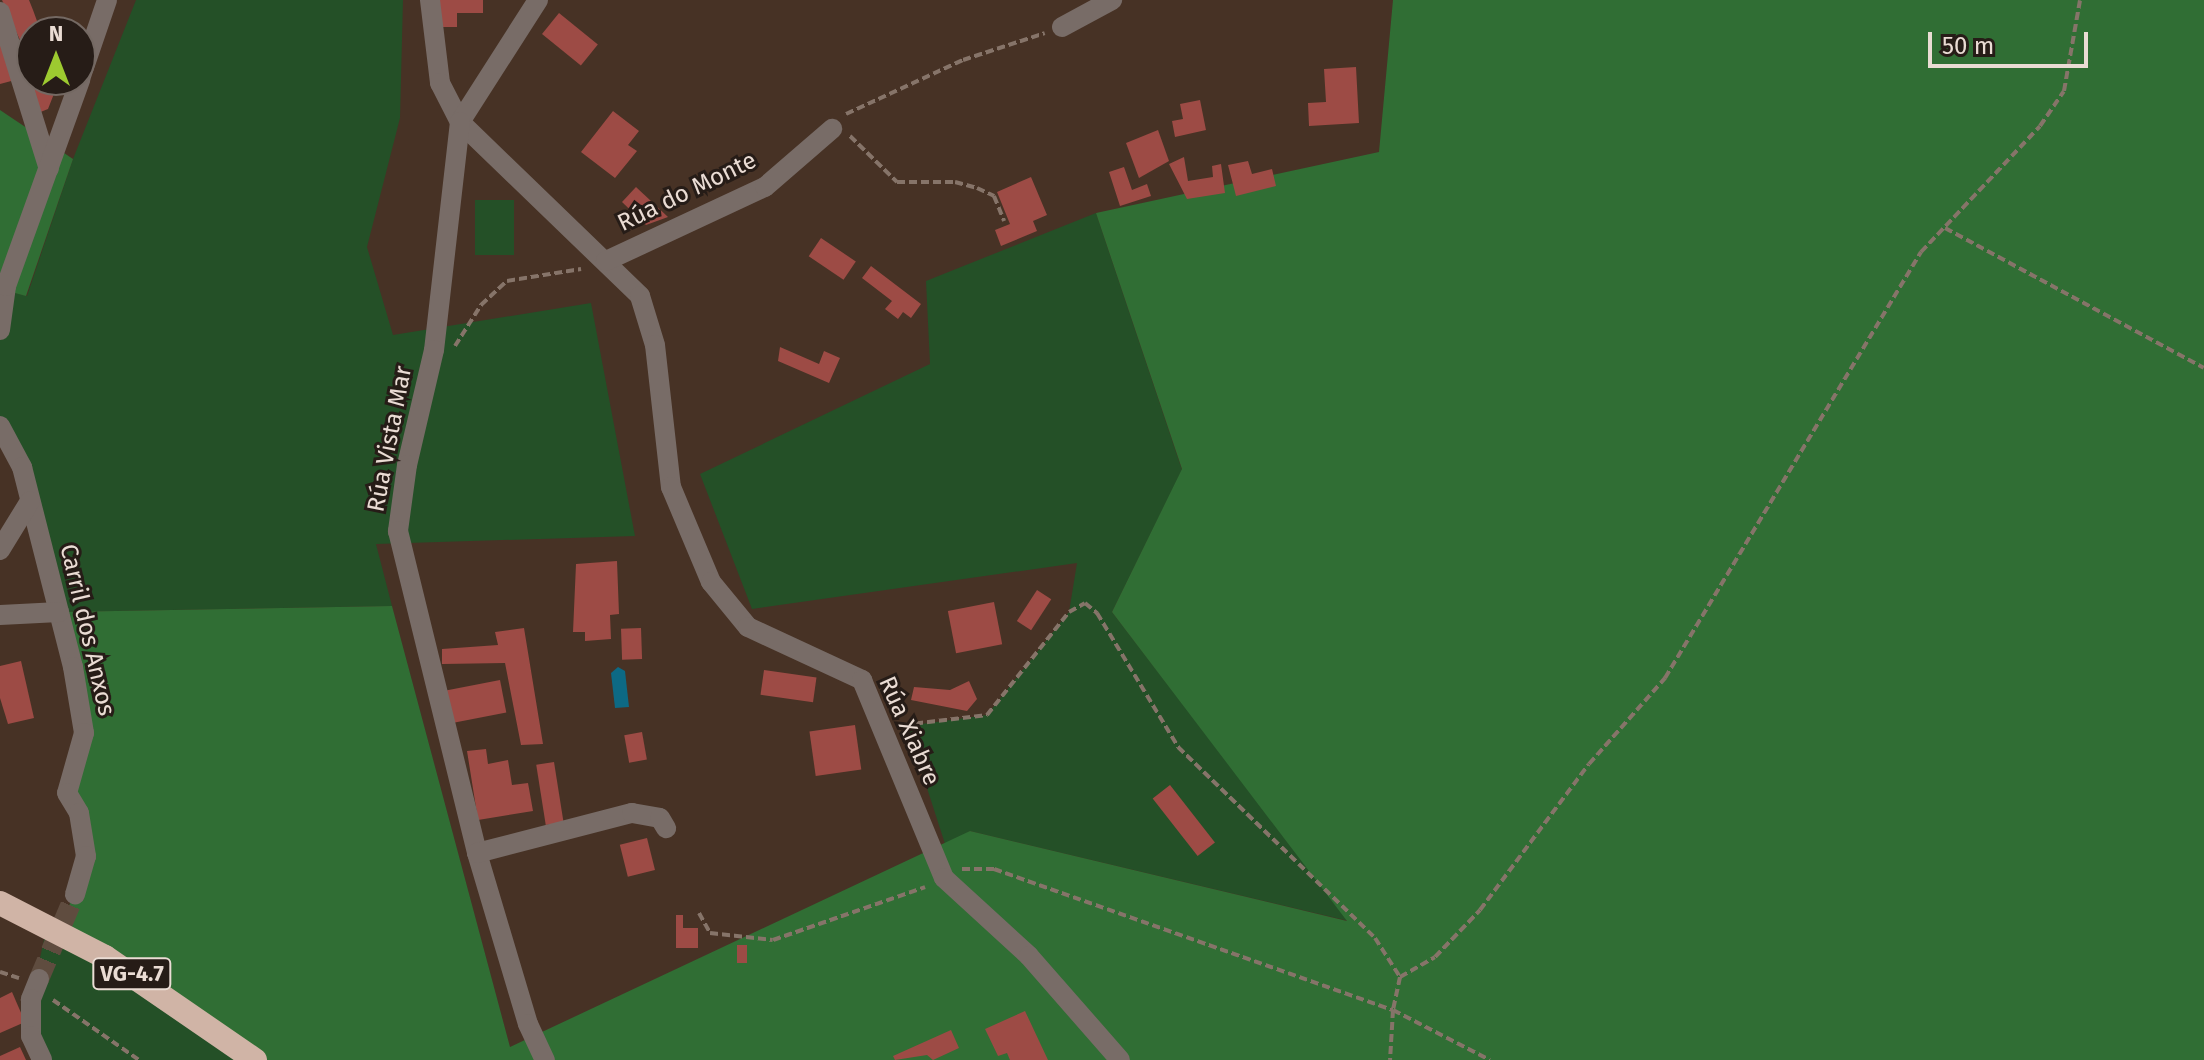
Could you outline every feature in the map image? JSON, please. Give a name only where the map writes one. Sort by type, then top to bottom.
[{"type":"highway","name":"VG-4.7","points":[[0,903],[105,957],[255,1060]]},
{"type":"street","points":[[96,33],[107,0]]},
{"type":"street","points":[[430,0],[440,83],[460,122]]},
{"type":"street","points":[[460,122],[538,0]]},
{"type":"street","points":[[1062,27],[1112,0]]},
{"type":"street","points":[[0,12],[49,169]]},
{"type":"street","points":[[0,330],[6,286],[74,96]]},
{"type":"street","name":"Rúa do Monte","points":[[460,122],[606,261],[765,187],[832,129]]},
{"type":"street","name":"Rúa Vista Mar","points":[[460,122],[434,350],[407,465],[398,531],[477,853],[528,1024],[545,1060]]},
{"type":"street","name":"Rúa Xiabre","points":[[606,261],[640,296],[655,345],[671,487],[711,582],[748,627],[862,680],[944,878],[1029,956],[1120,1060]]},
{"type":"street","name":"Carril dos Anxos","points":[[0,426],[22,467],[59,612],[84,733],[67,793],[79,813],[86,856],[75,894]]},
{"type":"street","points":[[0,550],[30,501]]},
{"type":"street","points":[[0,615],[59,612]]},
{"type":"street","points":[[477,853],[632,813],[660,818],[666,828]]},
{"type":"street","points":[[39,979],[31,999],[31,1036],[42,1060]]},
{"type":"path","points":[[1400,977],[1435,957],[1480,910],[1589,764],[1665,678],[1921,252],[2040,126],[2064,91],[2080,0]]},
{"type":"path","points":[[1004,221],[994,196],[955,182],[897,182],[852,137],[832,129],[835,120],[853,110],[963,60],[1062,27]]},
{"type":"path","points":[[1945,228],[2204,368]]},
{"type":"path","points":[[434,350],[449,350],[461,341],[481,305],[507,281],[606,261]]},
{"type":"path","points":[[877,718],[907,726],[987,715],[1069,612],[1085,603],[1097,613],[1178,747],[1375,938],[1400,977],[1393,1010],[1390,1060]]},
{"type":"path","points":[[699,913],[710,933],[773,940],[841,920],[965,868],[994,869],[1393,1010],[1490,1060]]},
{"type":"path","points":[[39,979],[57,1007],[139,1060]]},
{"type":"green space","points":[[136,0],[403,0],[400,118],[367,247],[393,335],[591,303],[635,536],[376,544],[392,606],[59,612],[30,501],[0,444],[0,289],[27,296],[73,159]]},
{"type":"green space","points":[[1393,0],[2204,0],[2204,1060],[255,1060],[60,933],[86,856],[67,793],[84,733],[59,612],[392,606],[510,1047],[970,831],[1347,921],[1112,612],[1182,469],[1096,213],[1379,152]]},
{"type":"green space","points":[[0,110],[73,159],[26,296],[0,289]]},
{"type":"green space","points":[[475,200],[514,200],[514,255],[475,255]]},
{"type":"green space","points":[[1096,213],[1182,470],[1112,612],[1349,921],[970,831],[946,847],[907,726],[987,715],[1069,612],[1077,563],[752,609],[700,474],[930,364],[926,281]]},
{"type":"green space","points":[[47,926],[255,1060],[42,1060],[31,999]]},
{"type":"water","points":[[618,667],[625,671],[629,707],[615,708],[611,673]]},
{"type":"building","points":[[2,0],[29,0],[35,16],[16,16],[16,31]]},
{"type":"building","points":[[440,0],[483,0],[483,13],[457,13],[457,27],[440,27]]},
{"type":"building","points":[[559,13],[598,44],[581,65],[542,34]]},
{"type":"building","points":[[0,29],[15,80],[0,84]]},
{"type":"building","points":[[1356,67],[1359,123],[1309,126],[1308,103],[1326,102],[1324,69]]},
{"type":"building","points":[[32,96],[53,96],[48,109],[38,113]]},
{"type":"building","points":[[1200,100],[1206,130],[1175,137],[1172,121],[1183,119],[1180,104]]},
{"type":"building","points":[[613,111],[639,131],[628,145],[637,151],[615,178],[581,152]]},
{"type":"building","points":[[1158,130],[1169,161],[1139,178],[1126,143]]},
{"type":"building","points":[[1184,157],[1188,181],[1213,177],[1212,166],[1221,164],[1225,193],[1187,199],[1169,164]]},
{"type":"building","points":[[1248,161],[1252,174],[1272,169],[1276,186],[1236,196],[1228,165]]},
{"type":"building","points":[[1124,167],[1132,190],[1147,184],[1151,196],[1120,206],[1109,172]]},
{"type":"building","points":[[1031,177],[1047,215],[1033,221],[1037,231],[1001,246],[995,230],[1010,224],[997,192]]},
{"type":"building","points":[[636,187],[668,217],[646,225],[622,202]]},
{"type":"building","points":[[821,238],[856,261],[844,280],[809,256]]},
{"type":"building","points":[[871,266],[921,304],[911,318],[903,312],[898,319],[885,309],[892,301],[862,278]]},
{"type":"building","points":[[780,347],[819,364],[824,351],[840,358],[829,383],[778,361]]},
{"type":"building","points":[[617,561],[619,614],[610,615],[611,639],[585,641],[585,632],[573,632],[576,564]]},
{"type":"building","points":[[1037,590],[1051,599],[1031,630],[1017,621]]},
{"type":"building","points":[[994,602],[1002,644],[956,653],[948,611]]},
{"type":"building","points":[[524,628],[543,744],[521,745],[505,663],[442,664],[442,649],[498,645],[495,632]]},
{"type":"building","points":[[641,628],[642,659],[622,660],[621,629]]},
{"type":"building","points":[[21,661],[34,718],[8,724],[0,698],[0,666]]},
{"type":"building","points":[[764,670],[816,677],[813,702],[761,695]]},
{"type":"building","points":[[500,680],[506,712],[452,723],[446,690]]},
{"type":"building","points":[[969,681],[977,699],[967,711],[911,700],[914,687],[950,690]]},
{"type":"building","points":[[855,725],[861,770],[816,776],[809,731]]},
{"type":"building","points":[[642,732],[647,760],[629,763],[624,735]]},
{"type":"building","points":[[486,749],[488,764],[508,760],[512,785],[528,783],[533,811],[478,820],[467,751]]},
{"type":"building","points":[[554,762],[564,822],[546,825],[536,765]]},
{"type":"building","points":[[1170,785],[1215,843],[1198,856],[1153,799]]},
{"type":"building","points":[[647,838],[655,870],[628,877],[620,845]]},
{"type":"building","points":[[676,915],[683,915],[683,928],[698,928],[698,948],[676,948]]},
{"type":"building","points":[[737,945],[747,945],[747,963],[737,963]]},
{"type":"building","points":[[12,992],[25,1022],[0,1033],[0,998]]},
{"type":"building","points":[[1025,1011],[1048,1060],[1010,1060],[1007,1053],[998,1056],[985,1029]]},
{"type":"building","points":[[951,1030],[959,1048],[933,1060],[927,1055],[895,1060],[893,1056]]},
{"type":"building","points":[[20,1047],[26,1060],[0,1060],[0,1056]]},
{"type":"tunnel","points":[[39,979],[75,894]]}]
